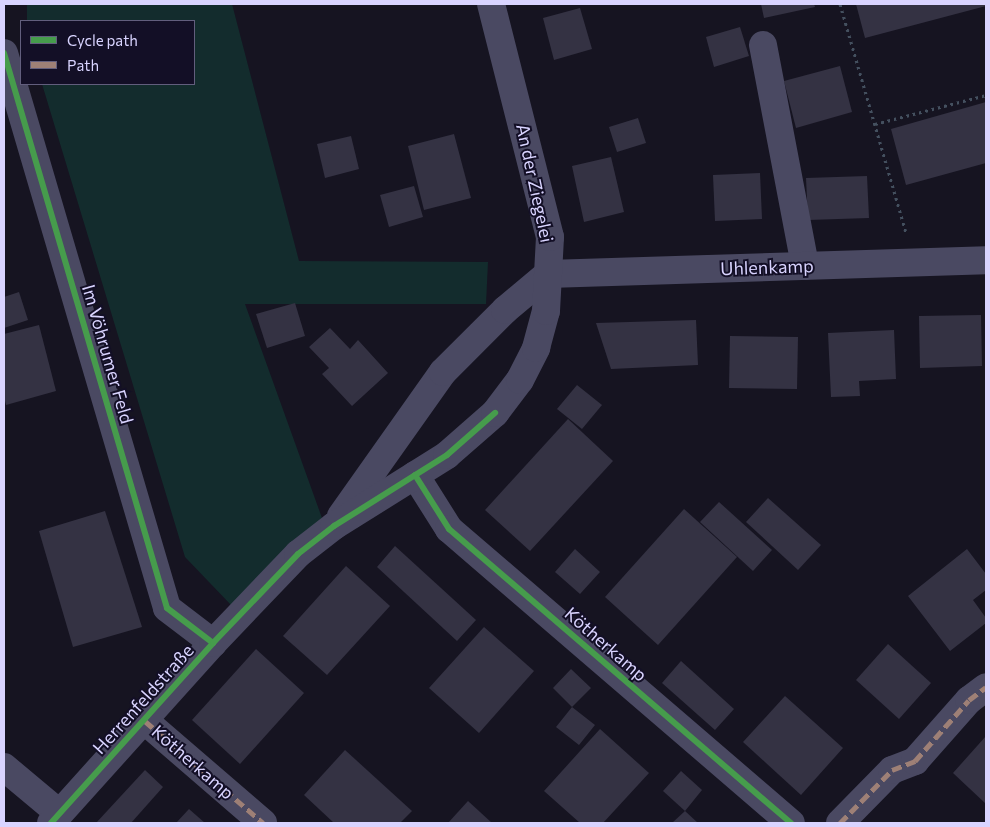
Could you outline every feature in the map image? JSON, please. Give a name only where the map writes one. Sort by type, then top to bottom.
[{"type":"street","name":"An der Ziegelei","points":[[491,4],[550,237],[546,311],[536,348],[520,380],[495,413]]},
{"type":"street","points":[[763,45],[805,266]]},
{"type":"street","name":"Im Vöhrumer Feld","points":[[4,53],[167,608],[213,644]]},
{"type":"street","name":"Uhlenkamp","points":[[548,274],[986,260]]},
{"type":"street","points":[[334,526],[443,372],[505,310],[548,274]]},
{"type":"street","name":"Herrenfeldstraße","points":[[55,818],[213,644],[298,554],[334,526],[447,455],[495,413]]},
{"type":"street","name":"Kötherkamp","points":[[415,475],[449,529],[791,823]]},
{"type":"street","points":[[840,823],[892,770],[915,761],[969,700],[986,687]]},
{"type":"street","name":"Kötherkamp","points":[[145,721],[263,823]]},
{"type":"street","points":[[4,766],[55,818]]},
{"type":"path","points":[[840,4],[914,262]]},
{"type":"path","points":[[874,124],[986,95]]},
{"type":"green space","points":[[27,4],[232,4],[299,261],[488,262],[486,304],[245,304],[322,518],[232,606],[185,557],[42,85],[195,85],[195,20],[27,20]]},
{"type":"building","points":[[761,4],[814,4],[815,7],[764,18]]},
{"type":"building","points":[[856,4],[986,4],[986,6],[865,38]]},
{"type":"building","points":[[580,8],[592,49],[554,60],[543,18]]},
{"type":"building","points":[[740,27],[749,56],[714,67],[706,37]]},
{"type":"building","points":[[840,66],[852,112],[796,128],[784,81]]},
{"type":"building","points":[[986,102],[986,163],[906,185],[891,129]]},
{"type":"building","points":[[638,118],[646,143],[617,152],[609,127]]},
{"type":"building","points":[[454,134],[471,198],[424,210],[408,146]]},
{"type":"building","points":[[351,136],[359,169],[325,178],[317,144]]},
{"type":"building","points":[[611,157],[624,212],[584,222],[572,166]]},
{"type":"building","points":[[760,173],[762,219],[715,221],[713,175]]},
{"type":"building","points":[[867,176],[869,218],[808,220],[806,178]]},
{"type":"building","points":[[414,186],[423,217],[389,227],[380,195]]},
{"type":"building","points":[[19,292],[28,320],[4,328],[4,297]]},
{"type":"building","points":[[295,303],[305,336],[267,348],[256,314]]},
{"type":"building","points":[[981,315],[982,366],[920,368],[919,316]]},
{"type":"building","points":[[696,320],[698,365],[611,369],[596,323]]},
{"type":"building","points":[[39,325],[56,391],[6,405],[4,397],[4,334]]},
{"type":"building","points":[[330,328],[350,349],[358,340],[388,373],[352,406],[322,374],[329,368],[309,347]]},
{"type":"building","points":[[894,330],[896,379],[859,381],[860,396],[831,397],[828,333]]},
{"type":"building","points":[[730,336],[798,337],[797,389],[729,388]]},
{"type":"building","points":[[577,385],[602,405],[582,429],[557,409]]},
{"type":"building","points":[[568,419],[613,461],[530,551],[485,510]]},
{"type":"building","points":[[768,498],[821,545],[798,570],[746,522]]},
{"type":"building","points":[[719,502],[772,550],[753,571],[700,522]]},
{"type":"building","points":[[684,509],[737,557],[658,645],[605,597]]},
{"type":"building","points":[[105,511],[142,627],[73,647],[39,531]]},
{"type":"building","points":[[395,546],[476,620],[457,641],[377,567]]},
{"type":"building","points":[[575,549],[600,572],[580,594],[555,572]]},
{"type":"building","points":[[967,549],[986,574],[986,590],[973,600],[986,618],[986,623],[950,651],[908,596]]},
{"type":"building","points":[[346,566],[390,606],[327,675],[283,636]]},
{"type":"building","points":[[484,627],[534,671],[479,733],[429,688]]},
{"type":"building","points":[[888,644],[931,683],[899,719],[856,680]]},
{"type":"building","points":[[256,649],[304,693],[240,764],[192,720]]},
{"type":"building","points":[[681,661],[734,709],[715,730],[662,683]]},
{"type":"building","points":[[571,669],[591,688],[572,707],[553,688]]},
{"type":"building","points":[[785,696],[843,748],[801,795],[743,742]]},
{"type":"building","points":[[572,707],[595,725],[579,745],[556,727]]},
{"type":"building","points":[[600,729],[649,773],[603,823],[580,823],[544,791]]},
{"type":"building","points":[[986,736],[986,804],[953,773]]},
{"type":"building","points":[[345,750],[412,811],[400,823],[334,823],[304,795]]},
{"type":"building","points":[[145,770],[163,787],[131,823],[96,823]]},
{"type":"building","points":[[681,771],[702,790],[685,811],[663,791]]},
{"type":"building","points":[[468,801],[492,823],[448,823]]},
{"type":"building","points":[[189,809],[205,823],[176,823]]},
{"type":"building","points":[[685,811],[698,823],[672,823]]},
{"type":"marked path","points":[[840,823],[892,770],[915,761],[969,700],[986,687]]},
{"type":"marked path","points":[[145,721],[263,823]]},
{"type":"cycle path","points":[[4,53],[167,608],[213,643]]},
{"type":"cycle path","points":[[51,823],[213,643],[298,554],[334,526],[447,455],[495,413]]},
{"type":"cycle path","points":[[415,475],[449,529],[791,823]]}]
